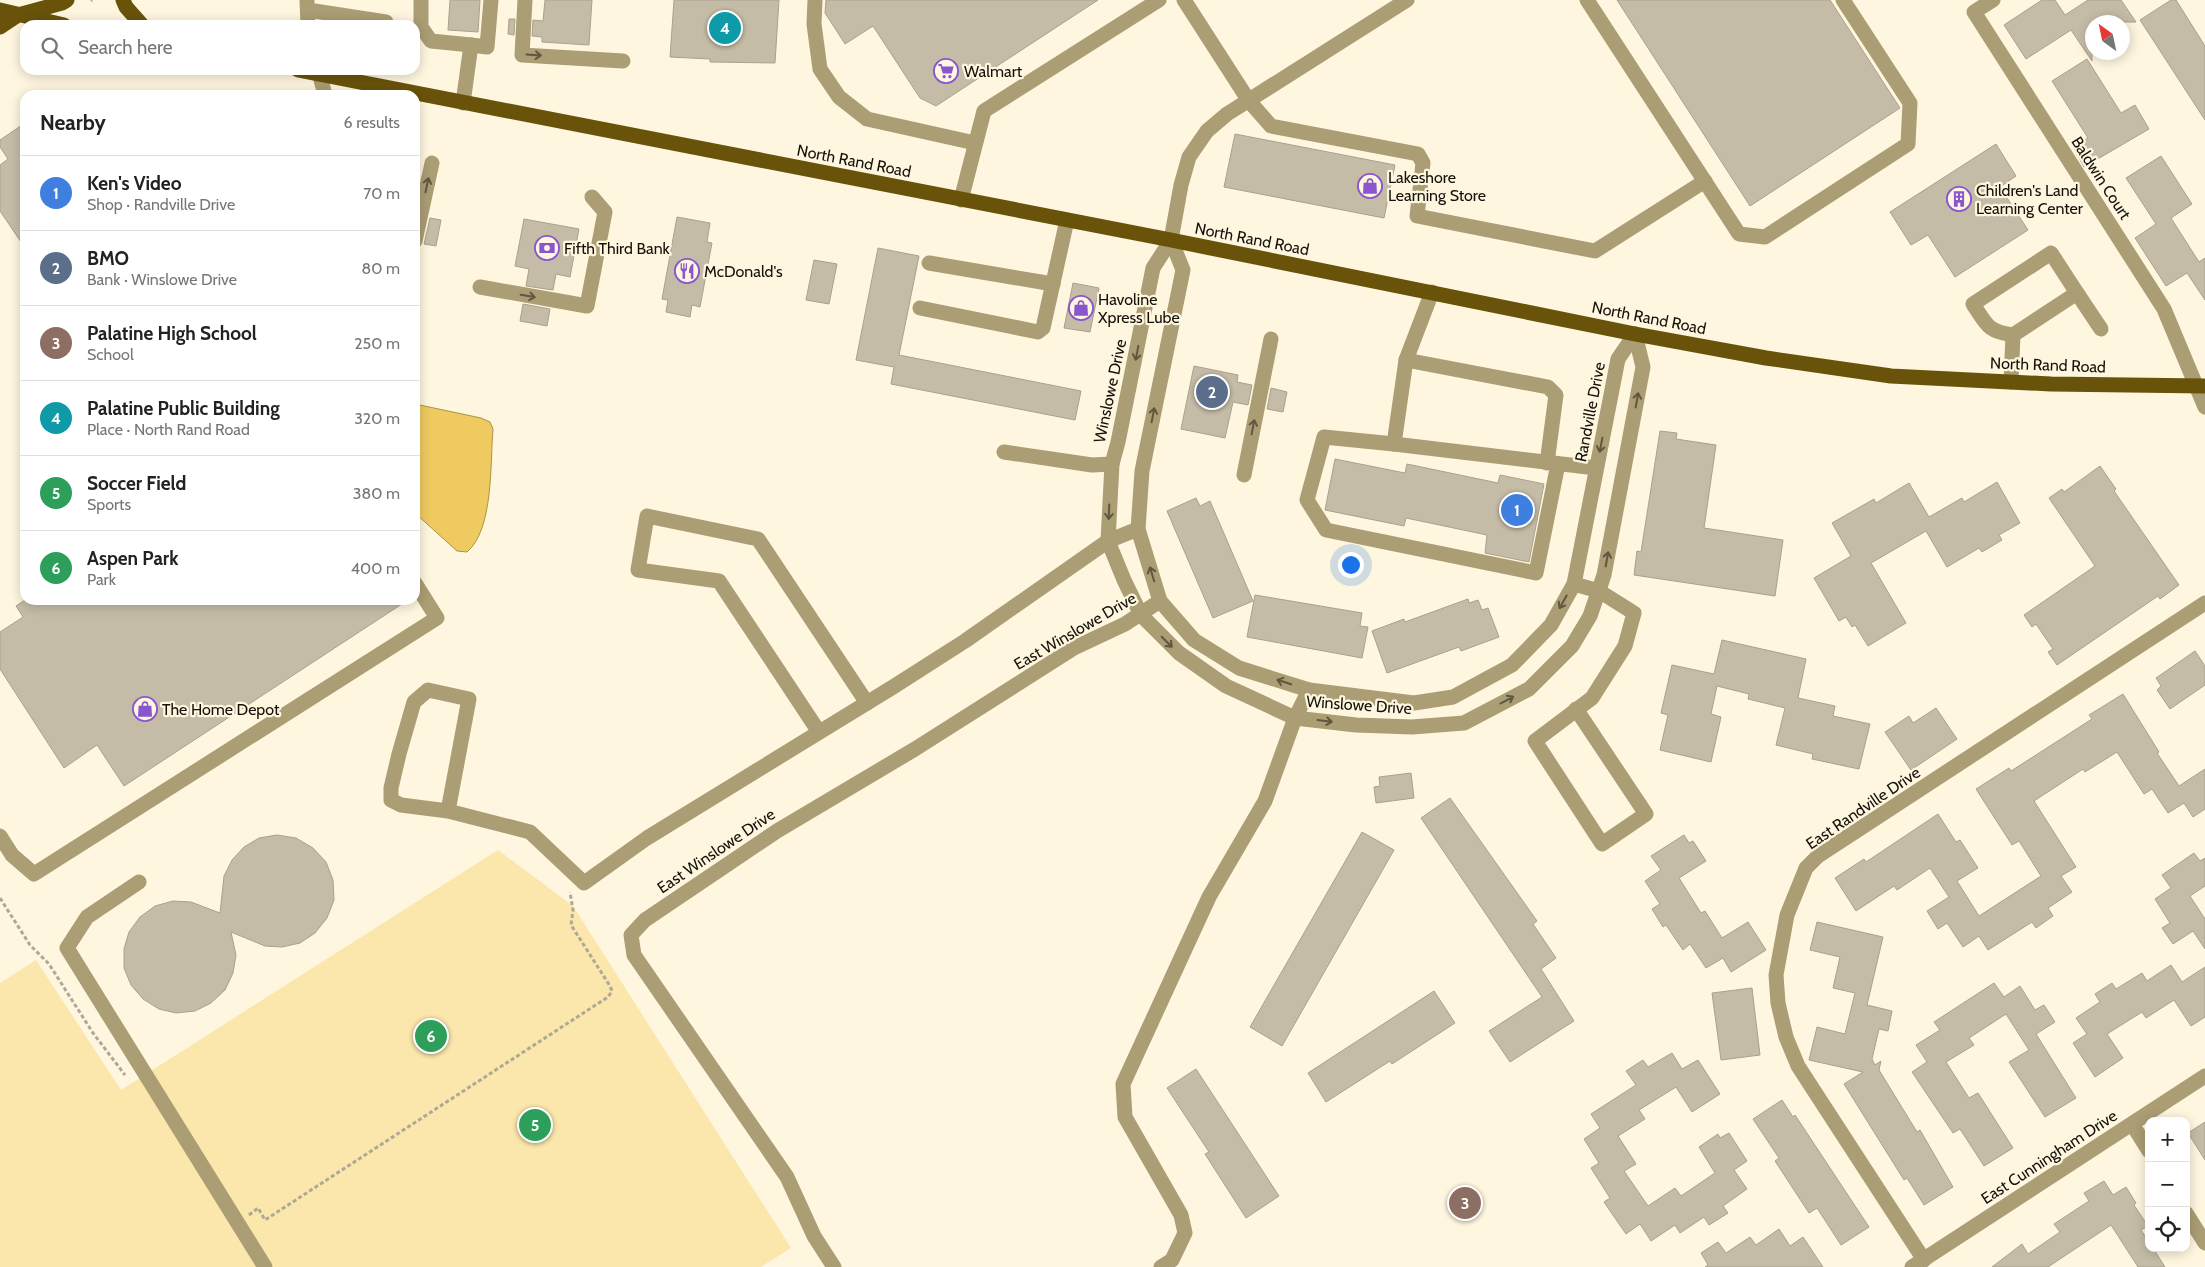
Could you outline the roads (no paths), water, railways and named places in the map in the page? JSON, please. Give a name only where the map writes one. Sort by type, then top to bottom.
[{"type":"main road","points":[[18,15],[23,0]]},
{"type":"main road","points":[[0,27],[18,15],[67,0]]},
{"type":"main road","points":[[123,0],[126,7],[138,20]]},
{"type":"main road","points":[[0,10],[41,20]]},
{"type":"main road","name":"North Rand Road","points":[[324,75],[401,90]]},
{"type":"main road","name":"North Rand Road","points":[[420,94],[1170,240],[1635,334],[1766,358],[1891,376],[2011,382],[2201,387]]},
{"type":"street","points":[[422,0],[421,27],[431,41],[487,47],[490,0]]},
{"type":"street","points":[[525,0],[522,55],[623,61]]},
{"type":"street","points":[[815,0],[814,24],[820,69],[840,97],[867,119],[975,143]]},
{"type":"street","points":[[961,200],[984,111],[1158,0]]},
{"type":"street","points":[[1184,0],[1249,101],[1271,126],[1418,154],[1424,163],[1417,216],[1595,251],[1705,181]]},
{"type":"street","points":[[1170,240],[1181,185],[1190,157],[1207,131],[1227,114],[1407,0]]},
{"type":"street","points":[[1587,0],[1739,234],[1765,237],[1908,144],[1910,103],[1842,0]]},
{"type":"street","name":"Baldwin Court","points":[[1993,0],[1974,12],[2164,309],[2201,387]]},
{"type":"street","points":[[308,12],[370,20]]},
{"type":"street","points":[[463,102],[471,45]]},
{"type":"street","points":[[311,75],[322,90]]},
{"type":"street","points":[[420,218],[432,163]]},
{"type":"street","points":[[480,287],[587,306],[605,212],[592,196]]},
{"type":"street","points":[[920,308],[1038,332],[1043,328],[1067,220]]},
{"type":"street","name":"Winslowe Drive","points":[[1170,240],[1153,268],[1112,464],[1108,541],[1141,615],[1179,653],[1226,686],[1294,718],[1356,725],[1412,726],[1464,723],[1529,689],[1572,646],[1590,616],[1598,591]]},
{"type":"street","name":"Winslowe Drive","points":[[1170,240],[1183,270],[1142,471],[1138,529],[1160,601],[1194,640],[1239,668],[1309,690],[1414,704],[1453,697]]},
{"type":"street","points":[[2077,293],[2013,335],[1996,332],[1986,325],[1973,304],[2051,253],[2101,328]]},
{"type":"street","points":[[929,263],[1052,284]]},
{"type":"street","points":[[1394,444],[1406,360],[1432,292]]},
{"type":"street","points":[[1598,591],[1604,575],[1643,367],[1635,334]]},
{"type":"street","name":"Randville Drive","points":[[1453,697],[1512,665],[1551,625],[1574,584],[1618,359],[1635,334]]},
{"type":"street","points":[[2011,382],[2013,335]]},
{"type":"street","points":[[1244,475],[1271,339]]},
{"type":"street","points":[[1406,360],[1548,386],[1556,395],[1553,463],[1536,573],[1326,530],[1307,500],[1324,437],[1394,444],[1553,463],[1596,468]]},
{"type":"street","points":[[2201,387],[2205,407]]},
{"type":"street","points":[[1004,452],[1092,466],[1112,464]]},
{"type":"street","points":[[819,732],[719,581],[638,570],[647,516],[758,539],[867,703]]},
{"type":"street","points":[[448,811],[469,699],[428,690],[414,702],[391,788],[391,800],[401,805],[448,811],[530,832],[584,883],[647,838],[965,641],[1108,541],[1138,529]]},
{"type":"street","points":[[1574,584],[1598,591],[1634,613],[1625,646],[1592,698],[1576,709],[1534,740],[1602,844],[1646,814],[1576,709]]},
{"type":"street","points":[[0,836],[12,855],[34,874],[438,618],[420,591]]},
{"type":"street","name":"East Winslowe Drive","points":[[834,1267],[814,1236],[787,1177],[634,955],[631,935],[645,920],[777,831],[915,749],[1074,648],[1141,615],[1160,601]]},
{"type":"street","name":"East Randville Drive","points":[[1918,1264],[1798,1066],[1786,1037],[1778,1003],[1776,975],[1787,915],[1806,868],[1818,856],[2205,603]]},
{"type":"street","points":[[1161,1267],[1172,1260],[1185,1233],[1181,1215],[1125,1116],[1123,1084],[1209,898],[1265,801],[1294,718],[1309,690]]},
{"type":"street","points":[[139,882],[87,917],[67,948],[265,1267]]},
{"type":"street","name":"East Cunningham Drive","points":[[1918,1264],[2205,1076]]},
{"type":"street","points":[[2132,1124],[2145,1145]]},
{"type":"street","points":[[2190,1219],[2205,1243]]},
{"type":"place","name":"Palatine Public Building","points":[[725,28]]},
{"type":"place","name":"Walmart","points":[[946,71]]},
{"type":"place","name":"Lakeshore Learning Store","points":[[1370,186]]},
{"type":"place","name":"Children's Land Learning Center","points":[[1959,199]]},
{"type":"place","name":"Fifth Third Bank","points":[[547,248]]},
{"type":"place","name":"McDonald's","points":[[687,271]]},
{"type":"place","name":"Havoline Xpress Lube","points":[[1081,308]]},
{"type":"place","name":"BMO","points":[[1212,392]]},
{"type":"place","name":"Ken's Video","points":[[1517,510]]},
{"type":"place","name":"The Home Depot","points":[[145,709]]},
{"type":"place","name":"Aspen Park","points":[[431,1036]]},
{"type":"place","name":"Soccer Field","points":[[535,1125]]},
{"type":"place","name":"Palatine High School","points":[[1465,1203]]}]
